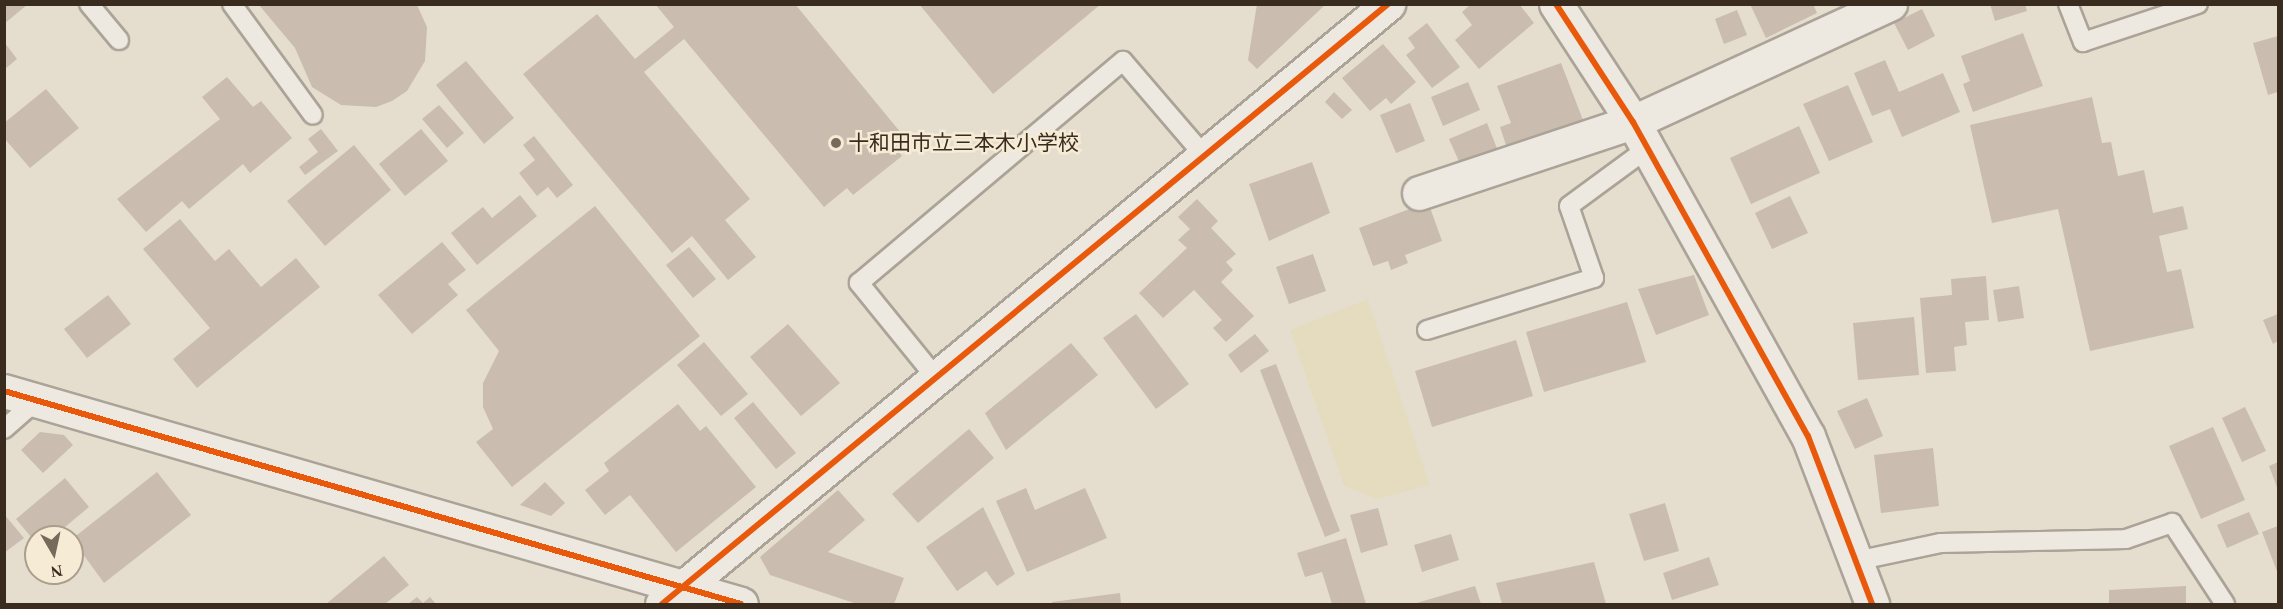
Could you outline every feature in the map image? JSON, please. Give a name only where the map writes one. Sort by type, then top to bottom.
[{"type":"street","points":[[673,595],[1206,158],[1388,4]]},
{"type":"street","points":[[1556,4],[1640,135],[1808,436],[1872,604]]},
{"type":"street","points":[[1419,193],[1640,135],[1890,4]]},
{"type":"street","points":[[4,392],[673,595],[741,604]]},
{"type":"lane","points":[[88,4],[119,40]]},
{"type":"lane","points":[[232,4],[313,115]]},
{"type":"lane","points":[[2068,4],[2083,42],[2198,4]]},
{"type":"lane","points":[[937,379],[859,283],[1123,61],[1206,158]]},
{"type":"lane","points":[[1427,330],[1594,278],[1569,206],[1640,135]]},
{"type":"lane","points":[[4,429],[36,401]]},
{"type":"lane","points":[[1856,561],[1941,543],[2126,538],[2172,523],[2225,604]]},
{"type":"shaded area","points":[[1368,299],[1430,485],[1376,499],[1344,486],[1290,330]]},
{"type":"building","points":[[4,4],[28,4],[4,24]]},
{"type":"building","name":"十和田市立三本木小学校","points":[[655,4],[795,4],[906,139],[896,148],[902,156],[853,195],[847,188],[824,207],[684,39],[644,72],[750,199],[725,220],[756,257],[728,280],[692,236],[672,253],[523,74],[597,14],[635,59],[674,27]]},
{"type":"building","name":"十和田市立三本木小学校","points":[[919,4],[1101,4],[993,94]]},
{"type":"building","points":[[1257,4],[1326,4],[1257,69],[1248,60]]},
{"type":"building","points":[[1471,4],[1519,4],[1534,23],[1479,69],[1455,40],[1472,25],[1462,12]]},
{"type":"building","points":[[1750,4],[1813,4],[1817,13],[1766,38]]},
{"type":"building","points":[[1990,4],[2025,4],[2027,11],[1995,21]]},
{"type":"building","points":[[259,5],[417,5],[427,27],[425,61],[407,91],[392,101],[376,107],[341,105],[312,87],[295,48]]},
{"type":"building","points":[[1922,9],[1935,36],[1908,50],[1894,23]]},
{"type":"building","points":[[1737,10],[1747,35],[1724,44],[1715,19]]},
{"type":"building","points":[[1427,23],[1460,67],[1432,88],[1406,55],[1415,48],[1408,38]]},
{"type":"building","points":[[2023,33],[2043,86],[1973,112],[1963,84],[1970,81],[1961,56]]},
{"type":"building","points":[[2278,36],[2278,92],[2268,95],[2253,43]]},
{"type":"building","points":[[5,43],[17,59],[5,69]]},
{"type":"building","points":[[1383,44],[1416,82],[1391,104],[1386,98],[1370,111],[1342,78]]},
{"type":"building","points":[[1885,60],[1899,92],[1943,73],[1960,112],[1902,137],[1890,109],[1872,116],[1854,73]]},
{"type":"building","points":[[466,61],[514,118],[484,144],[436,85]]},
{"type":"building","points":[[1561,63],[1583,120],[1507,148],[1500,127],[1511,123],[1497,86]]},
{"type":"building","points":[[227,77],[253,107],[261,101],[292,138],[250,173],[243,164],[189,209],[182,201],[146,232],[117,199],[220,119],[202,97]]},
{"type":"building","points":[[1468,82],[1480,110],[1443,126],[1431,97]]},
{"type":"building","points":[[1848,85],[1873,142],[1829,161],[1803,104]]},
{"type":"building","points":[[46,89],[79,128],[30,168],[4,138],[4,123]]},
{"type":"building","points":[[1334,92],[1352,110],[1342,119],[1325,102]]},
{"type":"building","points":[[2092,97],[2102,143],[2111,142],[2118,176],[2144,170],[2153,213],[2183,206],[2188,229],[2159,236],[2167,272],[2181,269],[2194,328],[2090,351],[2058,209],[1992,223],[1970,125]]},
{"type":"building","points":[[1410,103],[1425,141],[1396,153],[1380,115]]},
{"type":"building","points":[[439,105],[464,133],[447,148],[422,119]]},
{"type":"building","points":[[1487,123],[1498,151],[1461,166],[1449,139]]},
{"type":"building","points":[[1799,126],[1820,173],[1751,204],[1730,158]]},
{"type":"building","points":[[321,129],[338,151],[305,175],[299,167],[318,152],[308,139]]},
{"type":"building","points":[[421,129],[448,161],[405,196],[379,164]]},
{"type":"building","points":[[534,136],[573,185],[557,198],[548,187],[537,196],[519,173],[535,160],[523,145]]},
{"type":"building","points":[[354,145],[391,190],[325,246],[287,201]]},
{"type":"building","points":[[1312,162],[1330,213],[1269,241],[1249,184]]},
{"type":"building","points":[[520,195],[537,216],[477,265],[451,233],[483,207],[492,218]]},
{"type":"building","points":[[1790,196],[1808,233],[1772,249],[1755,213]]},
{"type":"building","points":[[1197,199],[1218,221],[1211,228],[1236,254],[1226,262],[1233,270],[1221,282],[1254,316],[1226,342],[1213,328],[1222,320],[1194,290],[1163,318],[1139,293],[1187,248],[1178,240],[1190,229],[1178,217]]},
{"type":"building","points":[[1428,202],[1442,241],[1405,255],[1408,263],[1391,270],[1388,261],[1373,266],[1359,228]]},
{"type":"building","points":[[595,206],[700,336],[512,487],[476,442],[493,429],[483,407],[483,383],[499,351],[466,310]]},
{"type":"building","points":[[180,219],[215,261],[229,249],[261,287],[296,258],[320,287],[197,388],[173,359],[210,328],[143,249]]},
{"type":"building","points":[[442,242],[466,270],[448,284],[458,295],[412,334],[378,295]]},
{"type":"building","points":[[689,247],[716,279],[693,298],[666,265]]},
{"type":"building","points":[[1313,254],[1326,291],[1289,304],[1276,267]]},
{"type":"building","points":[[1694,275],[1709,315],[1656,335],[1638,289]]},
{"type":"building","points":[[1986,276],[1989,320],[1965,322],[1967,345],[1954,347],[1956,371],[1926,373],[1920,298],[1952,295],[1951,279]]},
{"type":"building","points":[[2019,286],[2024,318],[1998,322],[1993,290]]},
{"type":"building","points":[[108,295],[131,324],[87,358],[64,329]]},
{"type":"building","points":[[1627,302],[1646,362],[1544,392],[1526,332]]},
{"type":"building","points":[[1136,314],[1189,384],[1156,409],[1103,338]]},
{"type":"building","points":[[2278,314],[2278,341],[2273,344],[2263,320]]},
{"type":"building","points":[[1914,317],[1919,375],[1858,380],[1853,323]]},
{"type":"building","points":[[788,324],[840,383],[801,416],[750,357]]},
{"type":"building","points":[[1255,334],[1269,351],[1241,373],[1228,355]]},
{"type":"building","points":[[1516,340],[1533,396],[1432,427],[1415,371]]},
{"type":"building","points":[[704,342],[748,394],[721,416],[677,365]]},
{"type":"building","points":[[1071,343],[1098,375],[1006,450],[985,413]]},
{"type":"building","points":[[1276,364],[1340,531],[1325,537],[1260,370]]},
{"type":"building","points":[[1867,398],[1883,436],[1855,449],[1837,411]]},
{"type":"building","points":[[753,402],[796,453],[776,469],[734,418]]},
{"type":"building","points":[[678,404],[700,431],[706,426],[756,487],[676,552],[630,495],[605,515],[585,490],[609,471],[604,463]]},
{"type":"building","points":[[2245,407],[2266,451],[2242,462],[2222,418]]},
{"type":"building","points":[[2213,427],[2245,500],[2201,519],[2169,446]]},
{"type":"building","points":[[969,429],[994,458],[918,523],[892,494]]},
{"type":"building","points":[[40,432],[64,435],[73,445],[43,473],[21,450]]},
{"type":"building","points":[[1933,448],[1939,506],[1881,513],[1874,455]]},
{"type":"building","points":[[2278,462],[2278,490],[2269,466]]},
{"type":"building","points":[[157,472],[191,515],[104,583],[84,556],[84,530]]},
{"type":"building","points":[[65,478],[89,507],[67,525],[24,525],[24,529],[16,519]]},
{"type":"building","points":[[545,482],[565,503],[551,516],[520,505]]},
{"type":"building","points":[[1026,488],[1035,510],[1085,488],[1107,538],[1027,572],[996,501]]},
{"type":"building","points":[[838,490],[865,520],[828,552],[904,578],[894,604],[857,604],[770,575],[760,557]]},
{"type":"building","points":[[1665,503],[1679,551],[1644,561],[1629,514]]},
{"type":"building","points":[[983,507],[1015,574],[997,586],[986,571],[957,591],[926,547]]},
{"type":"building","points":[[1378,508],[1388,545],[1361,553],[1350,515]]},
{"type":"building","points":[[2249,512],[2259,534],[2227,548],[2217,525]]},
{"type":"building","points":[[4,514],[24,538],[4,553]]},
{"type":"building","points":[[2278,526],[2278,574],[2262,532]]},
{"type":"building","points":[[1451,534],[1459,560],[1422,572],[1414,545]]},
{"type":"building","points":[[1346,538],[1366,604],[1332,604],[1322,572],[1305,577],[1297,553]]},
{"type":"building","points":[[384,556],[409,585],[385,604],[326,604]]},
{"type":"building","points":[[1709,557],[1719,585],[1672,600],[1663,573]]},
{"type":"building","points":[[1594,562],[1606,604],[1502,604],[1496,583]]},
{"type":"building","points":[[1475,586],[1481,604],[1413,604]]},
{"type":"building","points":[[2186,586],[2186,604],[2109,604],[2109,590]]},
{"type":"building","points":[[1120,593],[1121,604],[1052,604],[1052,602]]},
{"type":"building","points":[[417,597],[423,603],[430,597],[436,604],[408,604]]},
{"type":"cycle path","points":[[662,604],[1388,4]]},
{"type":"cycle path","points":[[1556,4],[1633,122],[1808,436],[1872,604]]},
{"type":"cycle path","points":[[4,391],[741,604]]},
{"type":"place","name":"十和田市立三本木小学校","points":[[836,143]]}]
